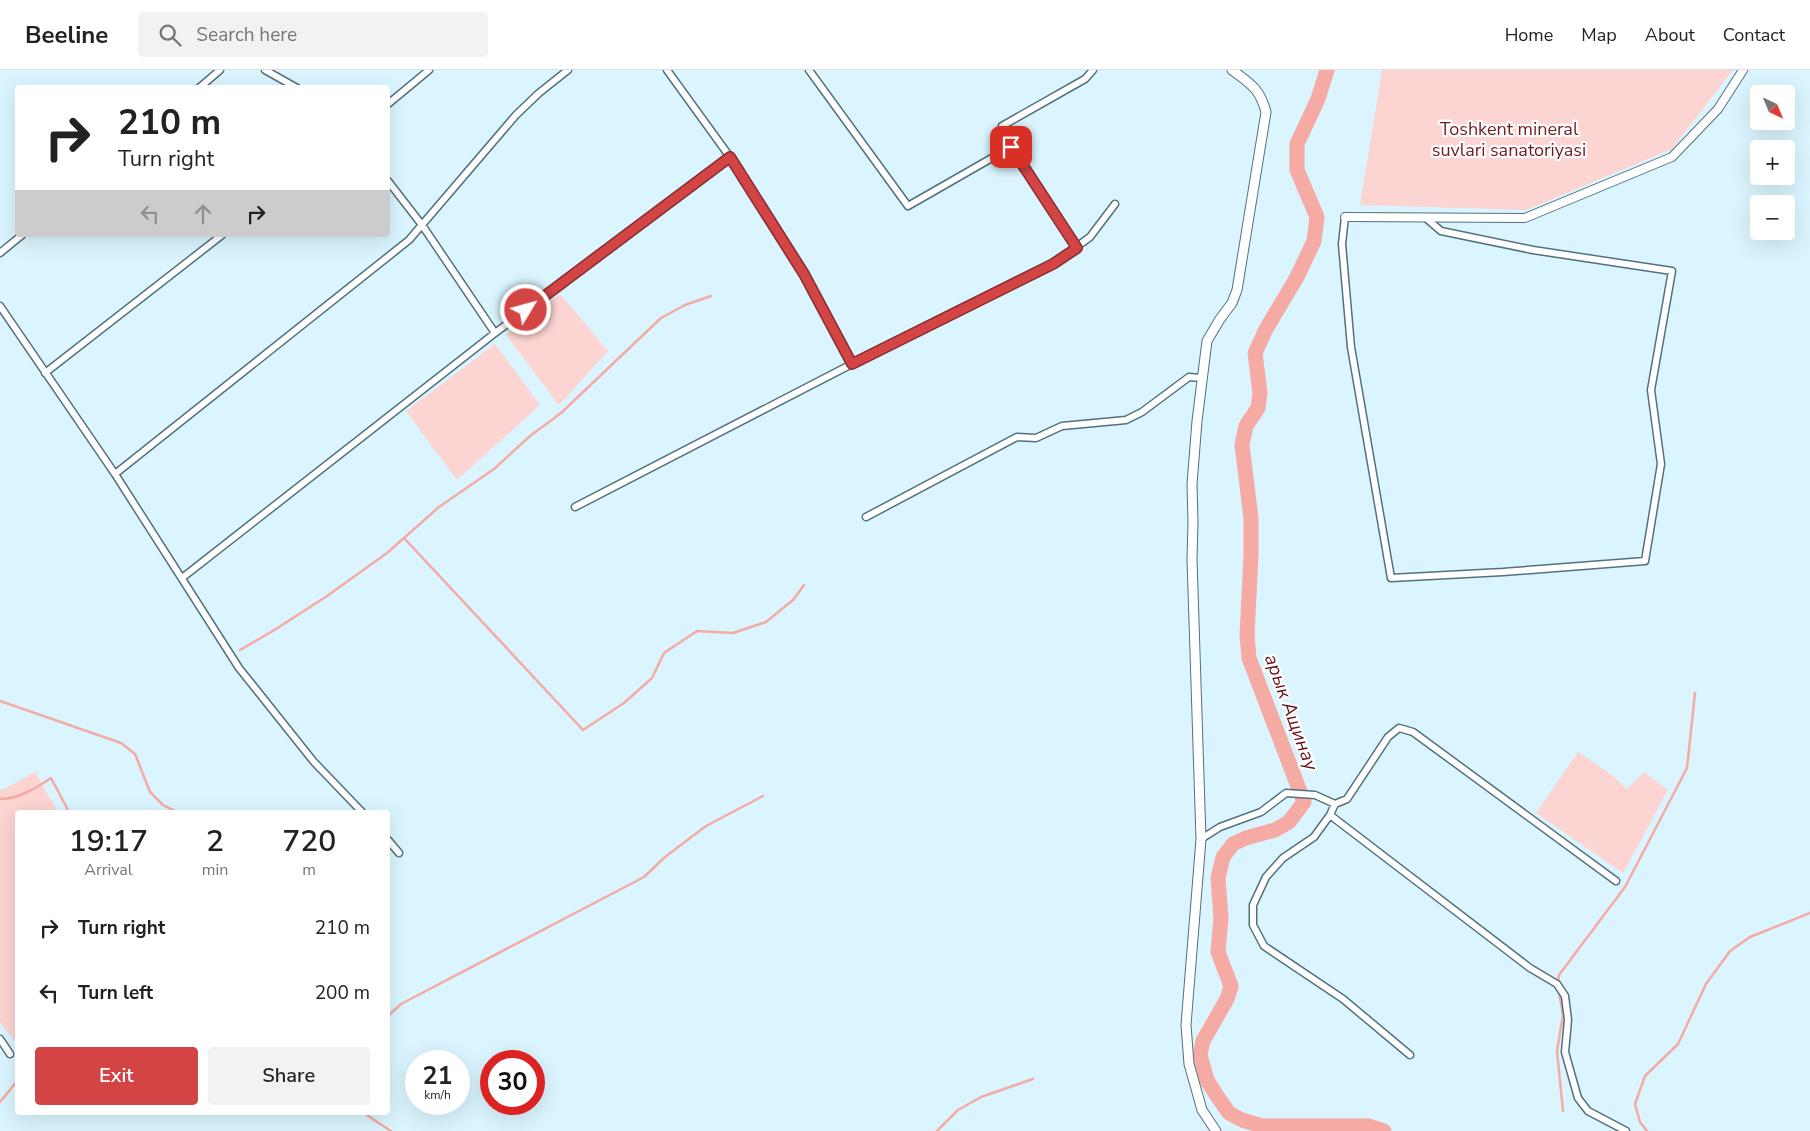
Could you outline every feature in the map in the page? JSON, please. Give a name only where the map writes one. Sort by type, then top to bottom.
[{"type":"main road","points":[[1216,1131],[1202,1110],[1189,1064],[1186,1025],[1201,839],[1192,559],[1192,484],[1197,421],[1207,341],[1232,303],[1237,290],[1266,112],[1262,97],[1254,86],[1232,70]]},
{"type":"street","points":[[202,85],[220,70]]},
{"type":"street","points":[[265,70],[292,85]]},
{"type":"street","points":[[390,102],[429,70]]},
{"type":"street","points":[[115,474],[409,240],[516,116],[539,93],[568,70]]},
{"type":"street","points":[[667,70],[730,157],[804,274],[852,364]]},
{"type":"street","points":[[809,70],[908,206],[1011,147]]},
{"type":"street","points":[[1077,248],[1011,147],[1002,126],[1085,79],[1093,70]]},
{"type":"street","points":[[1426,218],[1441,231],[1533,250],[1672,271],[1651,390],[1661,464],[1645,560],[1503,572],[1391,578],[1351,348],[1342,244],[1345,217],[1525,218],[1672,157],[1718,109],[1743,70]]},
{"type":"street","points":[[182,578],[495,333],[730,157]]},
{"type":"street","points":[[390,184],[422,225],[495,333]]},
{"type":"street","points":[[575,507],[852,364],[1053,264],[1090,237],[1116,204]]},
{"type":"street","points":[[0,253],[20,237]]},
{"type":"street","points":[[46,373],[219,237]]},
{"type":"street","points":[[0,306],[115,474],[239,668],[314,762],[360,810]]},
{"type":"street","points":[[866,517],[1017,437],[1036,438],[1062,426],[1126,420],[1142,412],[1190,377],[1202,378]]},
{"type":"street","points":[[1410,1055],[1343,999],[1264,946],[1253,925],[1253,905],[1266,877],[1283,858],[1314,837],[1330,815],[1335,804],[1347,799],[1388,737],[1399,728],[1413,732],[1616,881]]},
{"type":"street","points":[[1201,839],[1220,827],[1261,812],[1286,793],[1315,795],[1335,804]]},
{"type":"street","points":[[1330,815],[1530,968],[1557,984],[1565,996],[1568,1020],[1565,1052],[1578,1098],[1588,1111],[1626,1131]]},
{"type":"street","points":[[390,842],[399,853]]},
{"type":"street","points":[[0,1039],[10,1054]]},
{"type":"green space","name":"Toshkent mineral suvlari sanatoriyasi","points":[[1382,70],[1733,70],[1672,149],[1526,210],[1360,205]]},
{"type":"green space","points":[[560,294],[608,351],[559,405],[506,335]]},
{"type":"green space","points":[[495,344],[540,405],[457,480],[406,411]]},
{"type":"green space","points":[[1578,752],[1612,775],[1627,789],[1644,772],[1668,790],[1623,873],[1536,813]]},
{"type":"green space","points":[[35,772],[57,810],[15,810],[15,1041],[0,1022],[0,788],[2,790]]},
{"type":"waterway","name":"арык Ащинау","points":[[1327,70],[1318,99],[1297,144],[1297,170],[1317,217],[1314,241],[1297,277],[1266,329],[1255,353],[1260,393],[1258,408],[1246,426],[1242,445],[1251,518],[1247,635],[1249,658],[1304,802],[1289,822],[1275,830],[1246,838],[1233,844],[1223,857],[1218,878],[1221,918],[1218,952],[1231,986],[1227,999],[1203,1041],[1200,1055],[1207,1080],[1217,1096],[1229,1113],[1242,1120],[1262,1126],[1369,1126],[1384,1131]]},
{"type":"waterway","points":[[240,650],[327,596],[387,553],[439,507],[494,469],[530,436],[561,413],[661,318],[685,305],[711,296]]},
{"type":"waterway","points":[[404,538],[583,730],[624,703],[652,678],[664,653],[697,631],[733,633],[766,622],[793,600],[804,585]]},
{"type":"waterway","points":[[1558,982],[1559,975],[1625,887],[1687,768],[1695,693]]},
{"type":"waterway","points":[[0,701],[121,743],[135,754],[150,792],[163,805],[173,810]]},
{"type":"waterway","points":[[0,799],[21,795],[51,778],[68,810]]},
{"type":"waterway","points":[[390,1014],[401,1004],[644,877],[665,857],[706,826],[763,796]]},
{"type":"waterway","points":[[1647,1131],[1640,1122],[1635,1104],[1645,1076],[1678,1044],[1706,984],[1730,951],[1750,937],[1810,913]]},
{"type":"waterway","points":[[1557,987],[1563,1015],[1557,1051],[1563,1111]]},
{"type":"waterway","points":[[937,1131],[958,1110],[981,1097],[1033,1079]]},
{"type":"waterway","points":[[0,1102],[15,1084]]},
{"type":"waterway","points":[[367,1115],[391,1131]]},
{"type":"route","points":[[526,310],[730,157],[804,274],[852,364],[1053,264],[1077,248],[1011,147]]}]
